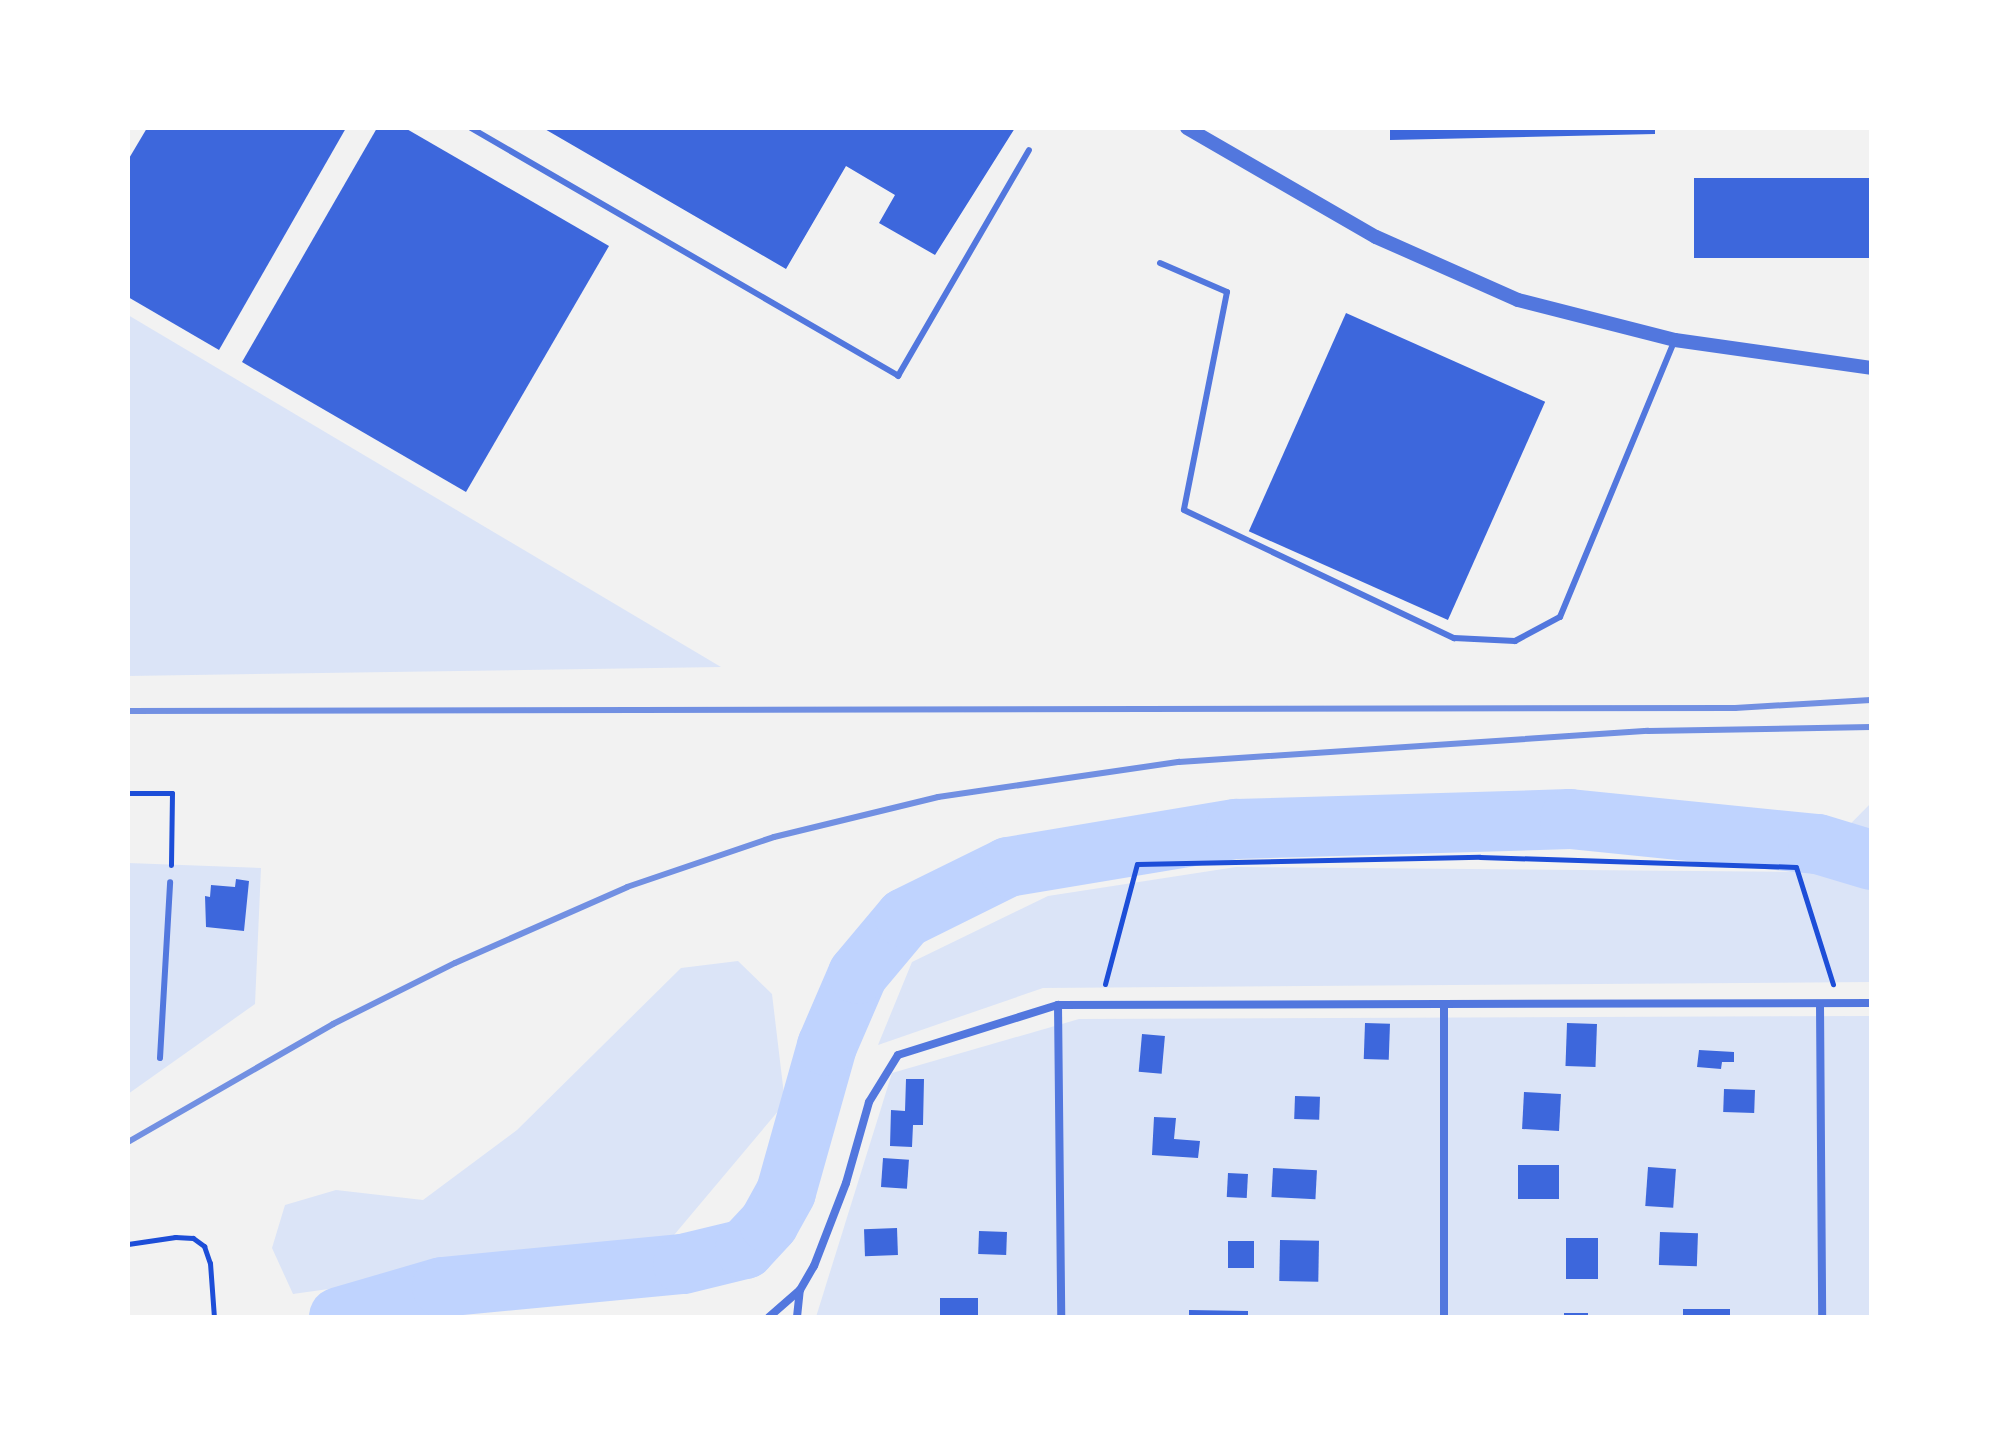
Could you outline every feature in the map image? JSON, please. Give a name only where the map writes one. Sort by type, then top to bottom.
[{"type":"street","points":[[1187,128],[1376,237],[1518,300],[1675,340],[1871,368]]},
{"type":"street","points":[[797,1317],[800,1290],[846,1183],[869,1102],[898,1055],[1058,1005],[1871,1003]]},
{"type":"street","points":[[1444,1004],[1444,1317]]},
{"type":"street","points":[[1820,1004],[1822,1317]]},
{"type":"street","points":[[1058,1005],[1061,1317]]},
{"type":"street","points":[[769,1317],[800,1290]]},
{"type":"lane","points":[[471,128],[898,376],[1029,150]]},
{"type":"lane","points":[[1160,263],[1227,292],[1184,510],[1454,638],[1515,641],[1560,617],[1675,340]]},
{"type":"lane","points":[[160,1058],[170,882]]},
{"type":"path","points":[[128,793],[172,793],[170,882]]},
{"type":"path","points":[[1099,1005],[1137,864],[1480,857],[1796,867],[1839,1004]]},
{"type":"path","points":[[128,1244],[193,1238],[204,1246],[210,1263],[214,1317]]},
{"type":"shaded area","points":[[128,315],[721,667],[128,676]]},
{"type":"shaded area","points":[[1871,803],[1871,982],[1043,988],[878,1045],[912,962],[1048,896],[1236,867],[1803,872]]},
{"type":"shaded area","points":[[128,863],[261,868],[255,1004],[128,1094]]},
{"type":"shaded area","points":[[738,961],[772,994],[785,1103],[669,1241],[293,1294],[272,1248],[285,1205],[336,1190],[423,1200],[517,1130],[681,968]]},
{"type":"shaded area","points":[[1871,1016],[1871,1317],[816,1317],[892,1073],[1079,1019]]},
{"type":"building","points":[[147,128],[346,128],[219,350],[128,297],[128,160]]},
{"type":"building","points":[[377,128],[405,128],[609,246],[466,492],[242,362]]},
{"type":"building","points":[[543,128],[1015,128],[935,255],[879,223],[895,195],[846,166],[786,269]]},
{"type":"building","points":[[1390,128],[1655,128],[1655,134],[1390,140]]},
{"type":"building","points":[[1694,178],[1871,178],[1871,258],[1694,258]]},
{"type":"building","points":[[1346,313],[1545,402],[1448,620],[1249,531]]},
{"type":"building","points":[[236,879],[249,881],[244,931],[206,927],[205,896],[210,897],[211,885],[235,887]]},
{"type":"building","points":[[1365,1023],[1390,1024],[1389,1060],[1364,1059]]},
{"type":"building","points":[[1567,1023],[1597,1024],[1595,1067],[1565,1066]]},
{"type":"building","points":[[1142,1034],[1165,1036],[1162,1074],[1139,1072]]},
{"type":"building","points":[[1699,1050],[1734,1052],[1734,1062],[1722,1062],[1721,1069],[1697,1067]]},
{"type":"building","points":[[906,1079],[924,1079],[923,1125],[913,1125],[912,1147],[890,1146],[891,1110],[905,1111]]},
{"type":"building","points":[[1724,1089],[1755,1090],[1754,1113],[1723,1112]]},
{"type":"building","points":[[1524,1092],[1561,1094],[1559,1131],[1522,1129]]},
{"type":"building","points":[[1295,1096],[1320,1097],[1319,1120],[1294,1119]]},
{"type":"building","points":[[1154,1117],[1176,1118],[1174,1139],[1200,1141],[1198,1158],[1152,1155]]},
{"type":"building","points":[[883,1158],[909,1160],[907,1189],[881,1187]]},
{"type":"building","points":[[1518,1165],[1559,1165],[1559,1199],[1518,1199]]},
{"type":"building","points":[[1648,1167],[1676,1169],[1673,1208],[1645,1206]]},
{"type":"building","points":[[1273,1168],[1317,1170],[1315,1199],[1271,1197]]},
{"type":"building","points":[[1228,1173],[1248,1174],[1247,1198],[1227,1197]]},
{"type":"building","points":[[897,1228],[898,1255],[865,1256],[864,1229]]},
{"type":"building","points":[[979,1231],[1007,1232],[1006,1255],[978,1254]]},
{"type":"building","points":[[1660,1232],[1698,1233],[1697,1266],[1659,1265]]},
{"type":"building","points":[[1566,1238],[1598,1238],[1598,1279],[1566,1279]]},
{"type":"building","points":[[1280,1240],[1319,1241],[1318,1282],[1279,1281]]},
{"type":"building","points":[[1228,1241],[1254,1241],[1254,1268],[1228,1268]]},
{"type":"building","points":[[940,1298],[978,1298],[978,1317],[940,1317]]},
{"type":"building","points":[[1683,1309],[1730,1309],[1730,1317],[1683,1317]]},
{"type":"building","points":[[1189,1310],[1248,1311],[1248,1317],[1189,1317]]},
{"type":"building","points":[[1564,1313],[1588,1313],[1588,1317],[1564,1317]]},
{"type":"waterway","points":[[339,1317],[442,1287],[683,1264],[745,1249],[769,1223],[786,1192],[827,1046],[858,974],[905,918],[1008,867],[1236,829],[1570,819],[1818,844],[1871,860]]},
{"type":"railway","points":[[128,711],[1735,708],[1871,700]]},
{"type":"railway","points":[[128,1142],[333,1024],[455,963],[627,887],[774,837],[938,797],[1179,762],[1648,731],[1871,727]]}]
